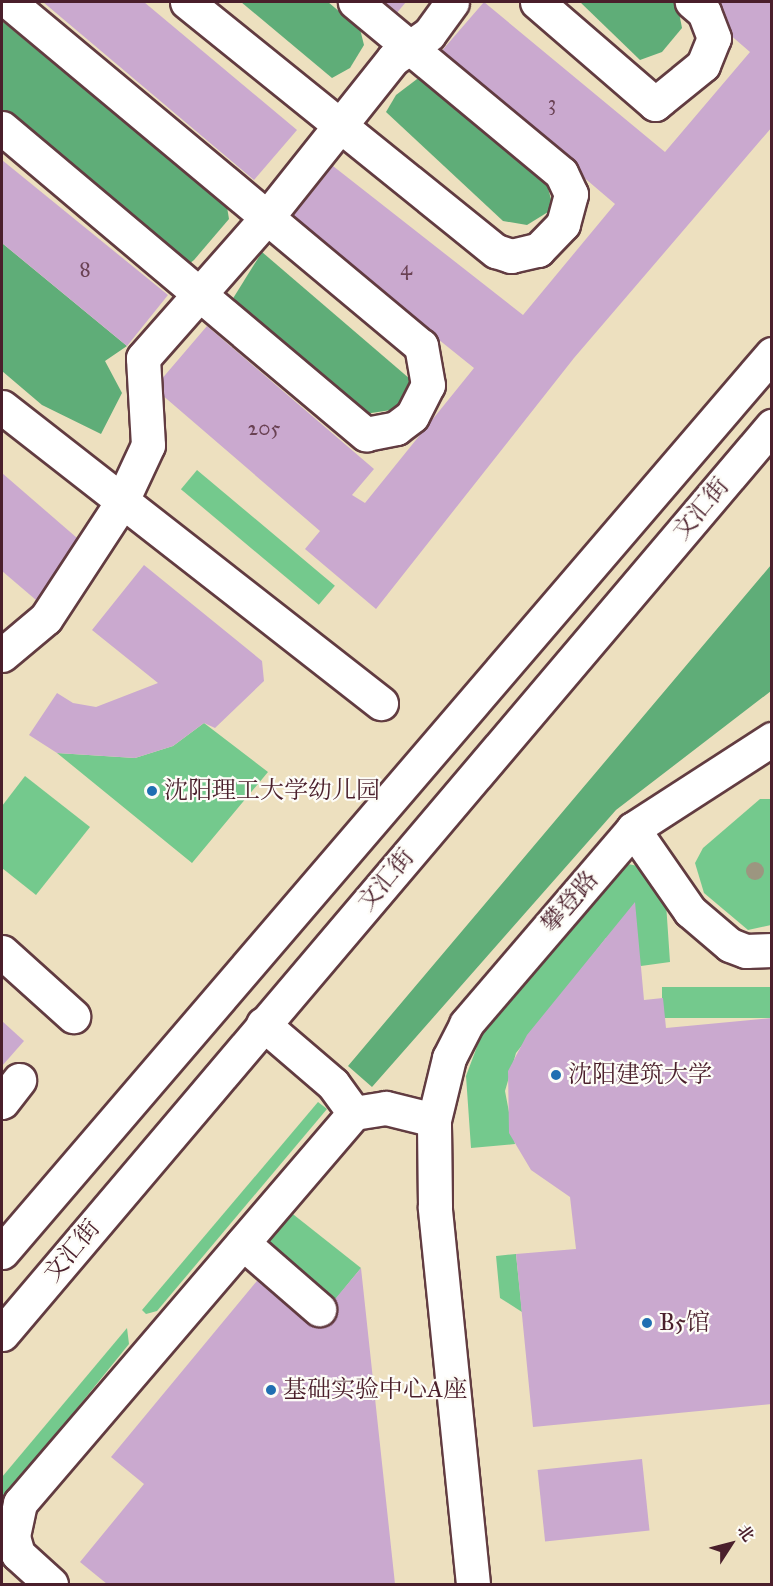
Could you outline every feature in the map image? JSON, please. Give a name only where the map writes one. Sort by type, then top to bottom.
[{"type":"street","points":[[2,128],[366,434],[396,428],[412,416],[428,385],[421,346],[9,2]]},
{"type":"street","points":[[187,2],[338,128],[496,251],[511,256],[538,250],[563,224],[570,194],[561,173],[355,2]]},
{"type":"street","points":[[2,655],[46,618],[120,505],[148,445],[143,358],[268,216],[393,59],[429,34],[452,2]]},
{"type":"street","points":[[537,2],[655,104],[703,65],[714,38],[704,12],[692,2]]},
{"type":"street","name":"文汇街","points":[[8,1231],[771,354]]},
{"type":"street","points":[[2,407],[120,505],[381,703]]},
{"type":"street","name":"文汇街","points":[[2,1334],[771,426]]},
{"type":"street","name":"攀登路","points":[[473,1584],[435,1207],[434,1120],[449,1058],[466,1024],[633,829],[771,739]]},
{"type":"street","points":[[633,829],[690,911],[730,945],[746,951],[771,950]]},
{"type":"street","points":[[2,952],[73,1016]]},
{"type":"street","points":[[263,1024],[333,1084],[354,1113]]},
{"type":"street","points":[[51,1584],[18,1554],[13,1528],[21,1503],[354,1113],[386,1108],[434,1120]]},
{"type":"street","points":[[243,1243],[319,1309]]},
{"type":"green space","points":[[241,2],[328,2],[360,29],[364,45],[350,68],[332,78]]},
{"type":"green space","points":[[580,2],[677,2],[682,28],[662,52],[640,60]]},
{"type":"green space","points":[[2,21],[227,207],[229,219],[194,260],[184,268],[2,118]]},
{"type":"green space","points":[[421,76],[544,173],[552,203],[548,212],[527,225],[503,221],[386,112],[396,95]]},
{"type":"green space","points":[[2,243],[127,346],[105,361],[122,393],[101,434],[42,405],[2,371]]},
{"type":"green space","points":[[262,252],[410,379],[410,394],[391,410],[365,414],[232,300]]},
{"type":"green space","points":[[197,470],[335,586],[319,605],[181,489]]},
{"type":"green space","points":[[771,565],[771,691],[616,810],[372,1087],[348,1066]]},
{"type":"green space","points":[[204,723],[268,772],[192,863],[57,753],[135,758],[173,746]]},
{"type":"green space","points":[[25,776],[90,827],[36,895],[2,868],[2,806]]},
{"type":"green space","points":[[760,799],[771,799],[771,925],[748,930],[704,893],[695,863],[703,848]]},
{"type":"green space","points":[[623,863],[638,866],[666,903],[670,962],[641,966],[606,938],[516,1053],[505,1091],[515,1144],[471,1148],[466,1076],[481,1036]]},
{"type":"green space","points":[[662,987],[771,987],[771,1018],[662,1018]]},
{"type":"green space","points":[[318,1102],[327,1109],[157,1311],[146,1314],[142,1310]]},
{"type":"green space","points":[[289,1211],[361,1268],[330,1306],[266,1250],[265,1235]]},
{"type":"green space","points":[[516,1254],[522,1312],[500,1298],[496,1256]]},
{"type":"green space","points":[[127,1328],[129,1344],[2,1501],[2,1477]]},
{"type":"building","points":[[43,2],[144,2],[297,130],[254,180]]},
{"type":"building","points":[[378,2],[406,2],[395,15]]},
{"type":"building","points":[[484,2],[665,152],[750,52],[692,2],[772,2],[772,127],[574,358],[376,609],[305,549],[320,531],[154,388],[207,326],[374,469],[352,495],[365,503],[474,368],[290,220],[333,166],[523,315],[615,204],[439,54]]},
{"type":"building","points":[[2,160],[168,295],[127,346],[2,243]]},
{"type":"building","points":[[2,473],[84,544],[36,600],[2,571]]},
{"type":"building","points":[[144,565],[262,661],[264,681],[215,728],[204,723],[173,746],[135,758],[57,753],[29,735],[57,693],[73,703],[96,707],[158,683],[92,630]]},
{"type":"building","points":[[635,902],[644,1000],[663,998],[666,1028],[772,1018],[772,1404],[533,1427],[516,1254],[576,1249],[570,1197],[531,1170],[509,1133],[508,1071],[527,1035]]},
{"type":"building","points":[[2,1021],[24,1041],[2,1066]]},
{"type":"building","name":"基础实验中心A座","points":[[361,1268],[395,1584],[107,1584],[80,1562],[144,1484],[111,1457],[261,1276],[316,1322]]},
{"type":"building","points":[[642,1459],[650,1531],[545,1542],[538,1470]]},
{"type":"place","name":"沈阳理工大学幼儿园","points":[[152,791]]},
{"type":"place","name":"沈阳建筑大学","points":[[556,1075]]},
{"type":"place","name":"B5馆","points":[[647,1323]]},
{"type":"place","name":"基础实验中心A座","points":[[271,1390]]}]
